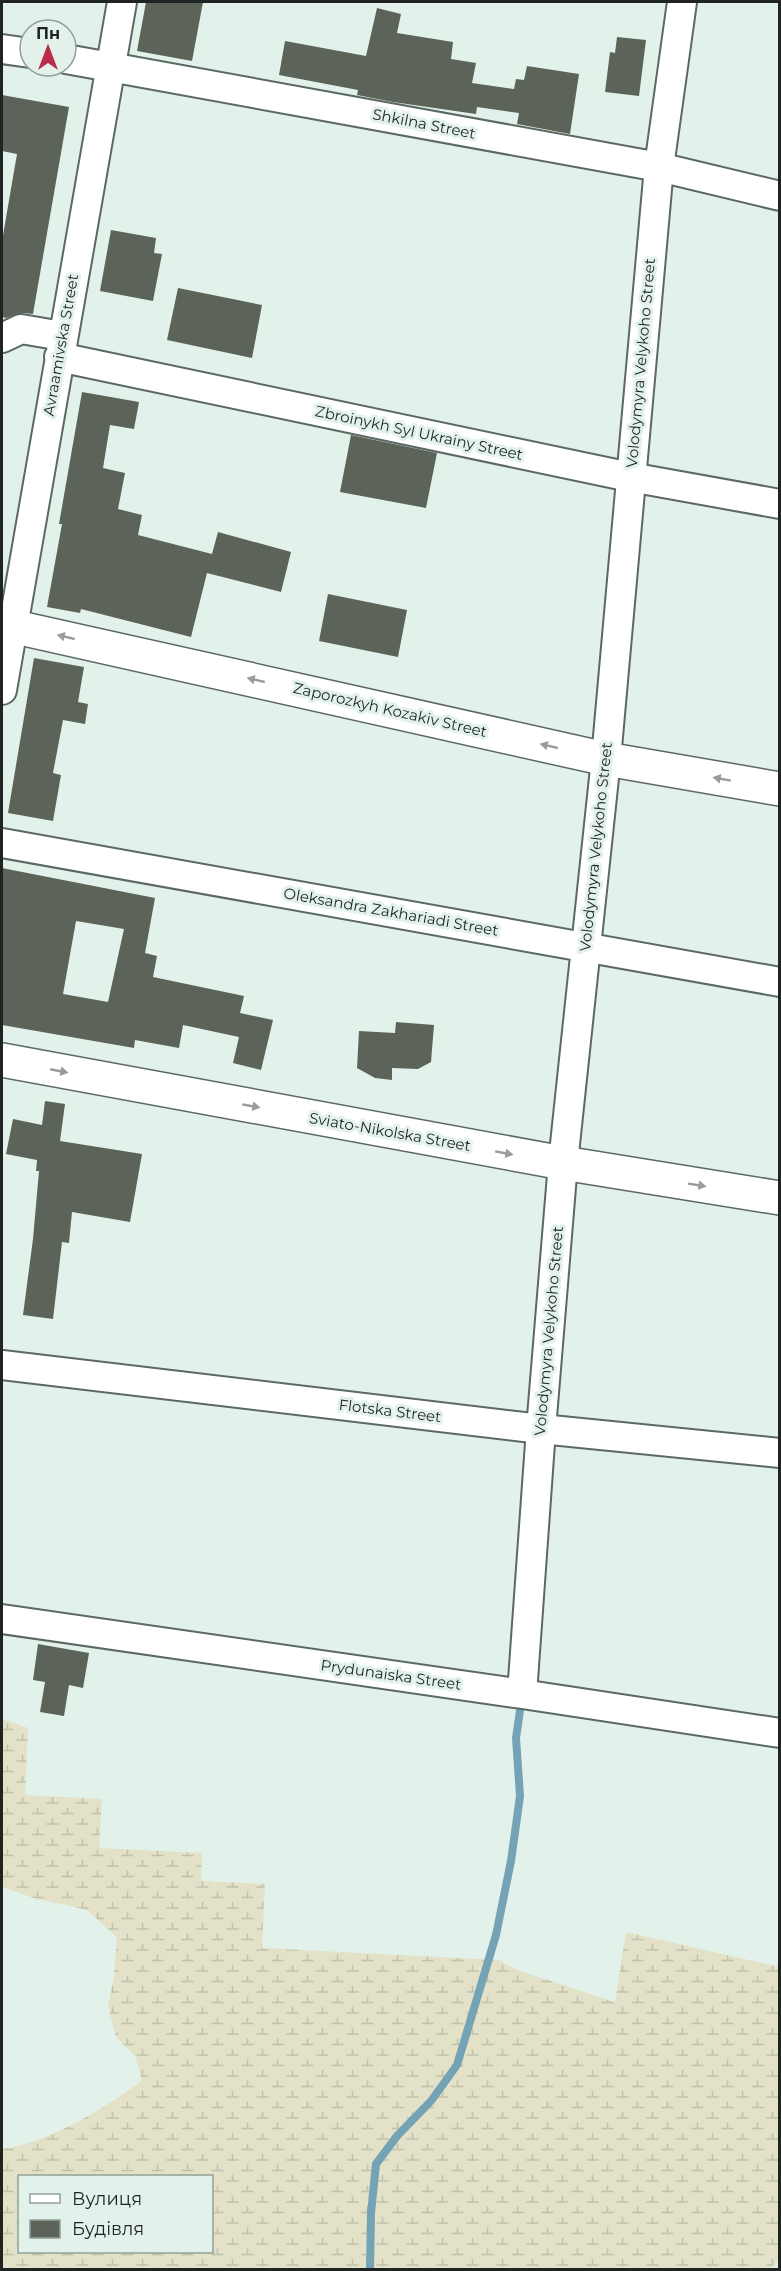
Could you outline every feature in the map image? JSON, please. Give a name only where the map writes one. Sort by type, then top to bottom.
[{"type":"main road","name":"Zaporozkyh Kozakiv Street","points":[[7,625],[604,773],[780,789]]},
{"type":"main road","name":"Sviato-Nikolska Street","points":[[2,1060],[563,1163],[780,1198]]},
{"type":"street","name":"Avraamivska Street","points":[[2,690],[7,625],[61,346],[122,2]]},
{"type":"street","name":"Volodymyra Velykoho Street","points":[[522,1694],[563,1163],[604,773],[659,167],[682,2]]},
{"type":"street","points":[[2,49],[18,51]]},
{"type":"street","name":"Shkilna Street","points":[[78,61],[659,167],[780,196]]},
{"type":"street","name":"Zbroinykh Syl Ukrainy Street","points":[[2,338],[21,329],[61,346],[630,477],[780,504]]},
{"type":"street","name":"Oleksandra Zakhariadi Street","points":[[2,843],[780,982]]},
{"type":"street","name":"Flotska Street","points":[[2,1365],[541,1429],[780,1453]]},
{"type":"street","name":"Prydunaiska Street","points":[[2,1619],[780,1733]]},
{"type":"green space","points":[[2,1719],[28,1728],[25,1795],[102,1799],[99,1848],[202,1853],[201,1881],[265,1884],[262,1948],[498,1960],[520,1971],[615,2002],[626,1932],[779,1967],[780,2260],[768,2270],[2,2269],[2,2149],[39,2140],[57,2132],[110,2103],[142,2081],[135,2056],[116,2037],[108,2006],[114,1976],[117,1937],[87,1910],[34,1898],[2,1887]]},
{"type":"building","points":[[146,2],[203,2],[192,61],[137,51]]},
{"type":"building","points":[[377,8],[401,14],[397,33],[453,42],[451,59],[476,63],[472,83],[514,89],[516,79],[524,80],[527,66],[579,74],[570,134],[517,124],[519,113],[477,107],[476,114],[393,102],[357,95],[358,90],[279,75],[285,41],[366,56]]},
{"type":"building","points":[[617,37],[646,40],[639,96],[605,92],[610,52],[615,53]]},
{"type":"building","points":[[2,95],[69,107],[33,314],[23,313],[6,318],[2,317],[2,241],[17,154],[2,151]]},
{"type":"building","points":[[111,230],[156,238],[154,253],[162,254],[153,301],[100,291]]},
{"type":"building","points":[[178,288],[262,305],[252,358],[167,340]]},
{"type":"building","points":[[82,392],[139,402],[134,429],[110,425],[103,468],[125,473],[118,509],[142,515],[138,535],[212,554],[218,532],[291,552],[281,592],[207,573],[191,637],[81,609],[80,613],[47,607]]},
{"type":"building","points":[[351,435],[437,453],[426,508],[340,492]]},
{"type":"building","points":[[328,594],[407,610],[398,657],[319,641]]},
{"type":"building","points":[[34,658],[84,667],[78,702],[88,704],[85,724],[63,720],[53,773],[61,775],[53,821],[8,813]]},
{"type":"building","points":[[2,868],[155,898],[145,953],[157,956],[153,977],[244,996],[240,1013],[273,1020],[261,1070],[233,1063],[239,1037],[183,1025],[179,1048],[135,1040],[134,1048],[2,1025]],"holes":[[[76,921],[124,929],[108,1002],[63,994]]]},
{"type":"building","points":[[396,1022],[434,1025],[431,1062],[418,1069],[392,1068],[392,1080],[375,1078],[357,1068],[359,1031],[395,1033]]},
{"type":"building","points":[[45,1101],[65,1104],[60,1141],[142,1154],[130,1222],[72,1212],[69,1243],[62,1242],[53,1319],[23,1315],[33,1239],[39,1171],[36,1171],[37,1160],[6,1154],[13,1119],[42,1125]]},
{"type":"building","points":[[38,1644],[89,1653],[83,1688],[69,1685],[64,1716],[40,1712],[45,1682],[33,1680]]},
{"type":"waterway","points":[[370,2270],[371,2213],[376,2164],[397,2136],[431,2101],[457,2065],[496,1935],[511,1861],[520,1796],[516,1738],[522,1697]]}]
